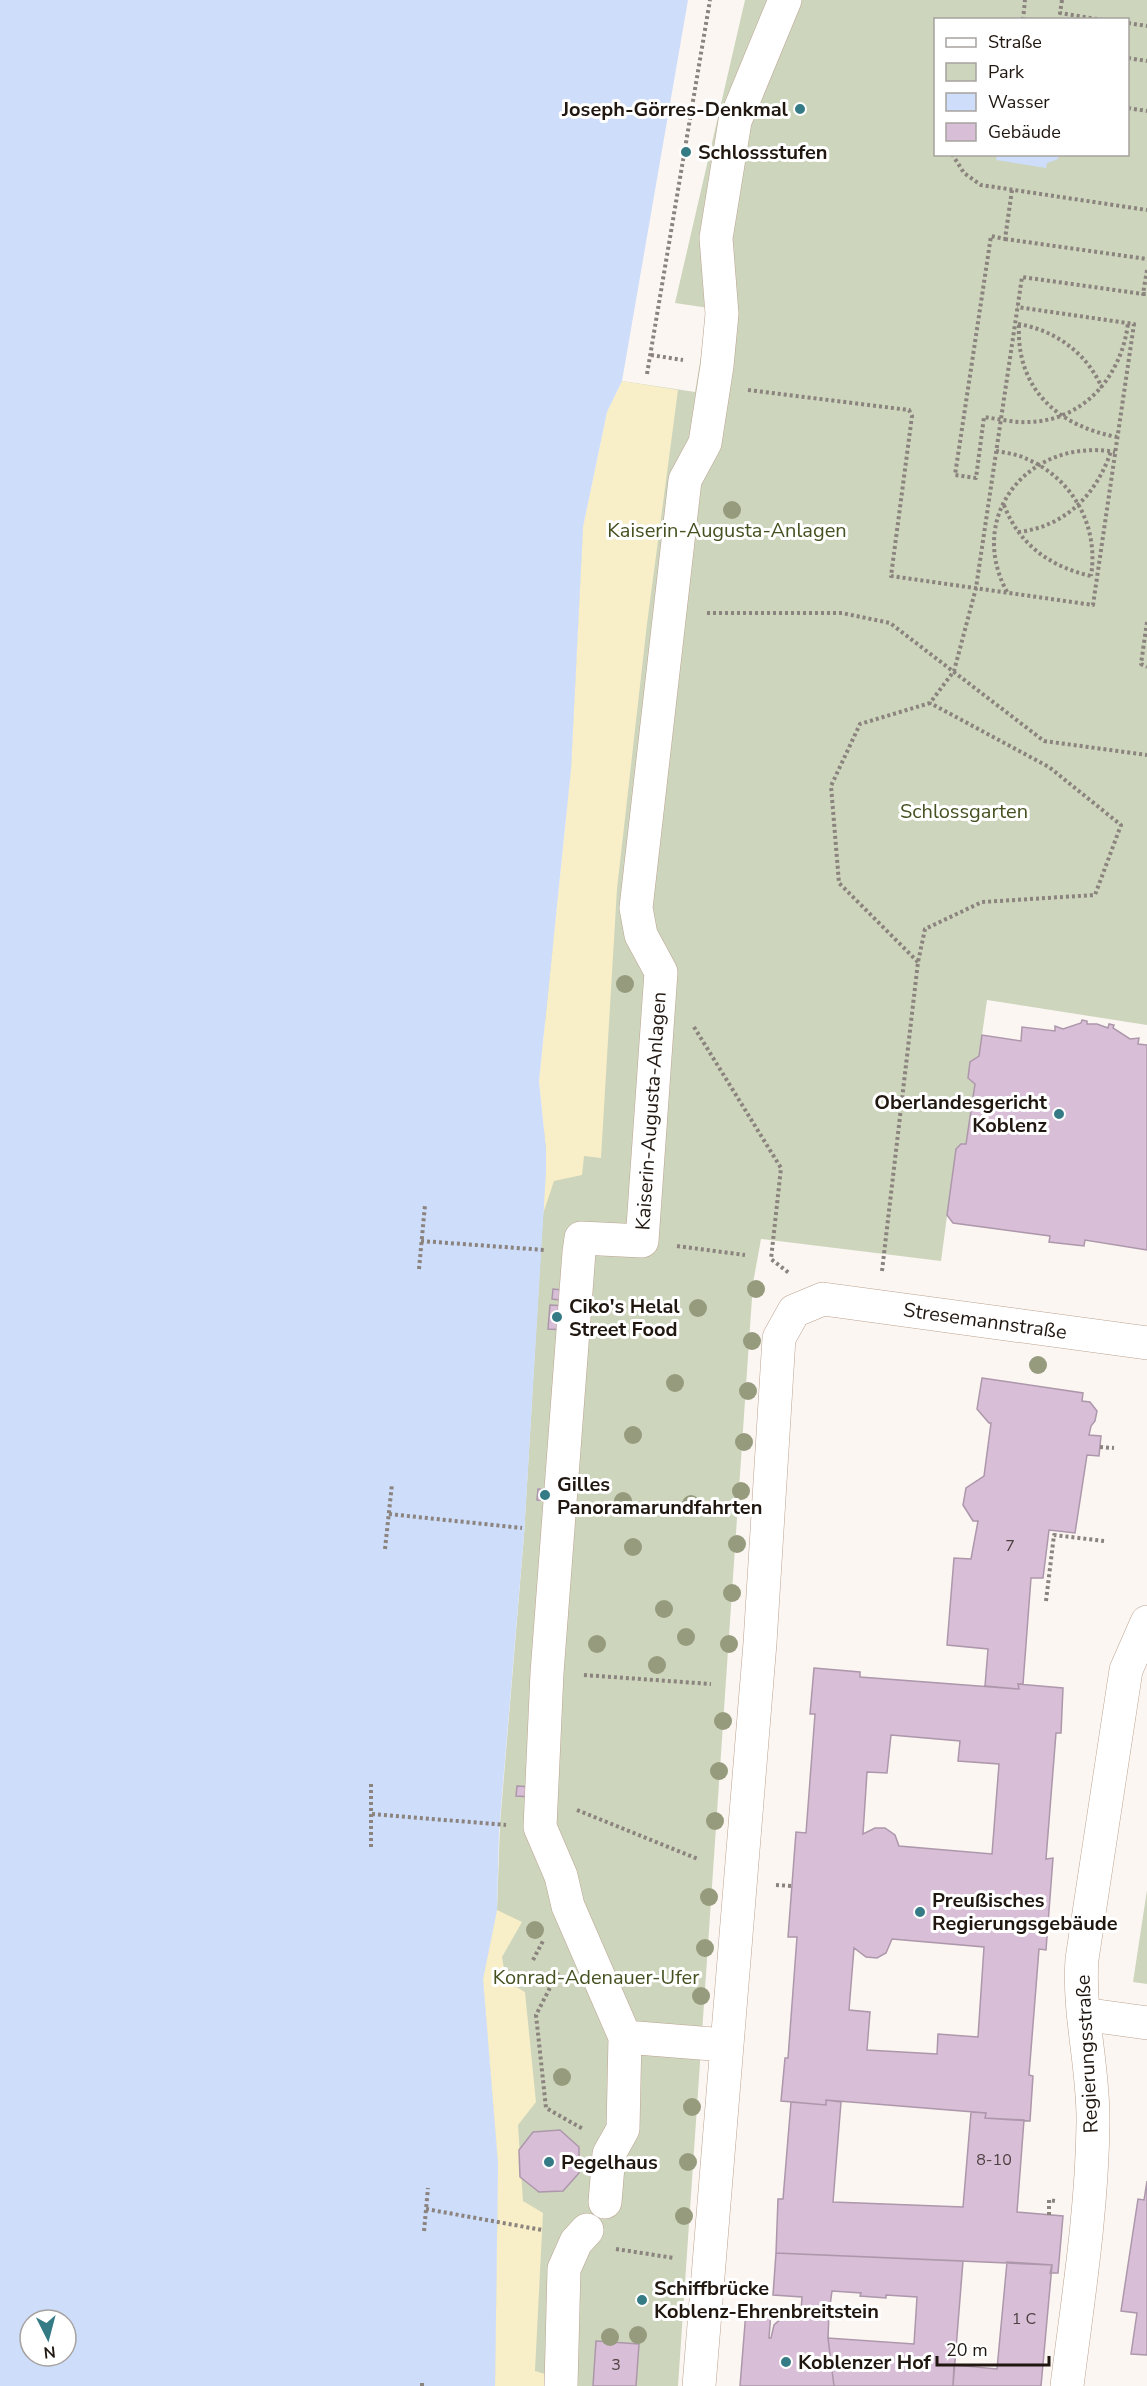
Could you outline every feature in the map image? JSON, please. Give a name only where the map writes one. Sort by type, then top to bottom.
[{"type":"street","name":"Kaiserin-Augusta-Anlagen","points":[[642,1241],[661,972],[641,935],[636,908],[668,613],[685,480],[705,443],[714,385],[722,314],[716,238],[735,121],[785,0]]},
{"type":"street","points":[[605,2202],[609,2154],[624,2129],[626,2037],[564,1931],[568,1906],[561,1876],[540,1827],[541,1796],[547,1673],[580,1238],[642,1241]]},
{"type":"street","name":"Stresemannstraße","points":[[725,2045],[760,1643],[779,1338],[794,1311],[823,1299],[1147,1343]]},
{"type":"street","name":"Regierungsstraße","points":[[1067,2385],[1088,2207],[1093,2123],[1092,2087],[1080,1982],[1082,1959],[1126,1670],[1147,1622]]},
{"type":"street","points":[[1083,2014],[1147,2023]]},
{"type":"street","points":[[626,2037],[725,2045],[699,2386]]},
{"type":"street","points":[[561,2386],[564,2269],[581,2236]]},
{"type":"path","points":[[647,374],[710,0]]},
{"type":"path","points":[[1023,18],[1025,0]]},
{"type":"path","points":[[1062,0],[1060,14],[1089,18]]},
{"type":"path","points":[[1129,23],[1147,26]]},
{"type":"path","points":[[1129,58],[1147,61]]},
{"type":"path","points":[[1129,108],[1147,111]]},
{"type":"path","points":[[953,156],[960,169],[972,180],[986,186],[1147,210]]},
{"type":"path","points":[[1005,239],[1012,190]]},
{"type":"path","points":[[1128,323],[1120,359],[1102,388],[1082,405],[1061,416],[1031,422],[984,417],[976,478],[955,475],[990,236],[1147,259]]},
{"type":"path","points":[[1117,437],[1085,429],[1061,416],[1045,401],[1030,378],[1021,352],[1017,324],[1022,277],[1145,294],[1147,270]]},
{"type":"path","points":[[714,385],[909,410],[912,416],[891,576],[1093,605],[1113,452],[1134,324],[1017,307]]},
{"type":"path","points":[[918,962],[839,883],[831,786],[860,724],[930,703],[954,671],[976,588],[1000,420],[1017,324]]},
{"type":"path","points":[[1017,324],[1044,331],[1070,346],[1086,362],[1102,388]]},
{"type":"path","points":[[651,354],[690,361]]},
{"type":"path","points":[[1007,592],[996,565],[995,535],[1004,504],[1019,481],[1056,455],[1078,450],[1113,452]]},
{"type":"path","points":[[996,451],[1024,457],[1039,465],[1059,479],[1079,504],[1091,540],[1090,576]]},
{"type":"path","points":[[1018,532],[1052,523],[1079,504],[1097,484],[1113,452]]},
{"type":"path","points":[[1004,504],[1018,532],[1030,546],[1050,561],[1072,572],[1097,576]]},
{"type":"path","points":[[984,533],[995,535]]},
{"type":"path","points":[[668,613],[842,613],[890,623],[1044,741],[1147,755]]},
{"type":"path","points":[[1147,622],[1141,664],[1147,667]]},
{"type":"path","points":[[882,1271],[918,962],[925,929],[982,902],[1095,894],[1121,825],[1049,767],[930,703]]},
{"type":"path","points":[[691,1021],[781,1168],[771,1259]]},
{"type":"path","points":[[419,1269],[425,1205]]},
{"type":"path","points":[[421,1241],[553,1251]]},
{"type":"path","points":[[642,1241],[745,1255]]},
{"type":"path","points":[[1100,1447],[1114,1448]]},
{"type":"path","points":[[385,1550],[392,1484]]},
{"type":"path","points":[[389,1514],[524,1528]]},
{"type":"path","points":[[1046,1601],[1054,1535],[1104,1540]]},
{"type":"path","points":[[547,1673],[711,1684]]},
{"type":"path","points":[[371,1784],[371,1848]]},
{"type":"path","points":[[541,1796],[699,1859]]},
{"type":"path","points":[[372,1814],[513,1825]]},
{"type":"path","points":[[776,1893],[776,1885],[792,1886]]},
{"type":"path","points":[[533,1960],[564,1931]]},
{"type":"path","points":[[564,1931],[536,2015],[546,2108],[614,2145]]},
{"type":"path","points":[[424,2231],[428,2188]]},
{"type":"path","points":[[426,2209],[543,2230]]},
{"type":"path","points":[[581,2236],[708,2263]]},
{"type":"green space","points":[[745,0],[1147,0],[1147,1025],[987,1000],[979,1056],[970,1062],[968,1078],[975,1084],[966,1144],[956,1149],[941,1261],[761,1239],[753,1283],[678,2386],[495,2386],[498,2164],[483,1979],[497,1910],[500,1824],[524,1535],[544,1196],[545,1012],[571,769],[583,527],[622,381],[695,392],[709,308],[675,303]]},
{"type":"green space","points":[[1147,1890],[1147,1984],[1133,1982]]},
{"type":"sand","points":[[622,381],[678,390],[647,624],[617,889],[601,1158],[584,1156],[582,1175],[554,1181],[543,1214],[546,1150],[539,1081],[571,769],[583,527],[607,412]]},
{"type":"sand","points":[[497,1910],[522,1922],[502,1957],[506,1981],[525,1992],[536,2102],[518,2125],[523,2201],[543,2213],[535,2371],[545,2374],[544,2386],[495,2386],[498,2164],[483,1979]]},
{"type":"water","points":[[0,0],[688,0],[622,381],[607,412],[583,527],[571,769],[539,1081],[546,1172],[524,1535],[499,1831],[497,1910],[483,1979],[498,2164],[495,2386],[0,2386]]},
{"type":"water","points":[[997,156],[1060,156],[1047,163],[1046,168],[996,160]]},
{"type":"building","name":"Oberlandesgericht Koblenz","points":[[1082,1020],[1087,1021],[1087,1024],[1097,1024],[1108,1028],[1109,1024],[1114,1025],[1113,1028],[1130,1039],[1139,1038],[1138,1044],[1147,1045],[1147,1250],[1085,1240],[1084,1246],[1049,1242],[1050,1236],[953,1223],[947,1215],[956,1149],[961,1144],[966,1144],[975,1084],[968,1078],[970,1062],[979,1056],[982,1035],[1021,1041],[1022,1027],[1055,1031],[1055,1026],[1063,1029],[1081,1023]]},
{"type":"building","points":[[553,1289],[570,1291],[568,1301],[552,1299]]},
{"type":"building","name":"Ciko's Helal Street Food","points":[[550,1305],[567,1306],[564,1330],[548,1329]]},
{"type":"building","points":[[982,1378],[1083,1393],[1082,1401],[1090,1402],[1097,1411],[1089,1435],[1101,1436],[1099,1456],[1087,1455],[1075,1533],[1049,1530],[1043,1578],[1031,1578],[1023,1684],[1018,1684],[1019,1689],[985,1686],[988,1649],[947,1645],[954,1558],[971,1559],[978,1521],[973,1521],[963,1505],[966,1488],[984,1476],[991,1423],[977,1409]]},
{"type":"building","name":"Gilles Panoramarundfahrten","points":[[538,1489],[554,1491],[553,1501],[537,1500]]},
{"type":"building","name":"Preußisches Regierungsgebäude","points":[[814,1668],[860,1672],[860,1677],[1019,1689],[1018,1684],[1063,1688],[1061,1733],[1056,1733],[1046,1859],[1053,1858],[1046,1950],[1039,1949],[1029,2075],[1033,2076],[1030,2121],[985,2118],[986,2113],[826,2100],[826,2105],[781,2101],[785,2058],[788,2058],[797,1937],[788,1937],[796,1832],[806,1833],[815,1714],[810,1714]],"holes":[[[891,1735],[960,1741],[958,1761],[999,1764],[992,1854],[899,1846],[895,1835],[885,1828],[875,1828],[863,1834],[867,1772],[887,1773]],[[892,1939],[984,1947],[978,2037],[938,2034],[937,2054],[867,2050],[870,2012],[849,2010],[854,1948],[866,1957],[877,1958],[886,1953]]]},
{"type":"building","points":[[517,1786],[533,1787],[532,1797],[516,1796]]},
{"type":"building","points":[[826,2100],[841,2102],[833,2202],[963,2207],[971,2112],[986,2113],[985,2118],[1024,2120],[1017,2212],[1063,2216],[1058,2273],[1050,2273],[1052,2265],[776,2253],[778,2199],[783,2199],[791,2102],[826,2105]]},
{"type":"building","name":"Pegelhaus","points":[[560,2130],[579,2147],[579,2173],[563,2191],[539,2192],[520,2177],[519,2150],[533,2132]]},
{"type":"building","points":[[1147,2181],[1147,2355],[1131,2354],[1137,2313],[1121,2311],[1138,2199],[1144,2200]]},
{"type":"building","points":[[776,2253],[963,2261],[953,2386],[834,2386],[828,2338],[914,2344],[917,2297],[886,2295],[886,2298],[832,2291],[829,2313],[801,2311],[802,2297],[773,2295]]},
{"type":"building","points":[[1007,2262],[1052,2265],[1041,2386],[953,2386],[954,2365],[997,2369]]},
{"type":"building","name":"Koblenzer Hof","points":[[746,2311],[771,2312],[769,2338],[771,2338],[774,2325],[784,2316],[801,2311],[829,2313],[828,2338],[834,2386],[740,2386]]},
{"type":"building","points":[[596,2341],[639,2344],[636,2386],[593,2386]]},
{"type":"place","name":"Joseph-Görres-Denkmal","points":[[800,109]]},
{"type":"place","name":"Schlossstufen","points":[[686,152]]},
{"type":"place","name":"Oberlandesgericht Koblenz","points":[[1059,1114]]},
{"type":"place","name":"Ciko's Helal Street Food","points":[[557,1317]]},
{"type":"place","name":"Gilles Panoramarundfahrten","points":[[545,1495]]},
{"type":"place","name":"Preußisches Regierungsgebäude","points":[[920,1912]]},
{"type":"place","name":"Pegelhaus","points":[[549,2162]]},
{"type":"place","name":"Schiffbrücke Koblenz-Ehrenbreitstein","points":[[642,2300]]},
{"type":"place","name":"Koblenzer Hof","points":[[786,2362]]},
{"type":"park label","name":"Schlossgarten","points":[[964,811]]},
{"type":"park label","name":"Konrad-Adenauer-Ufer","points":[[596,1977]]}]
